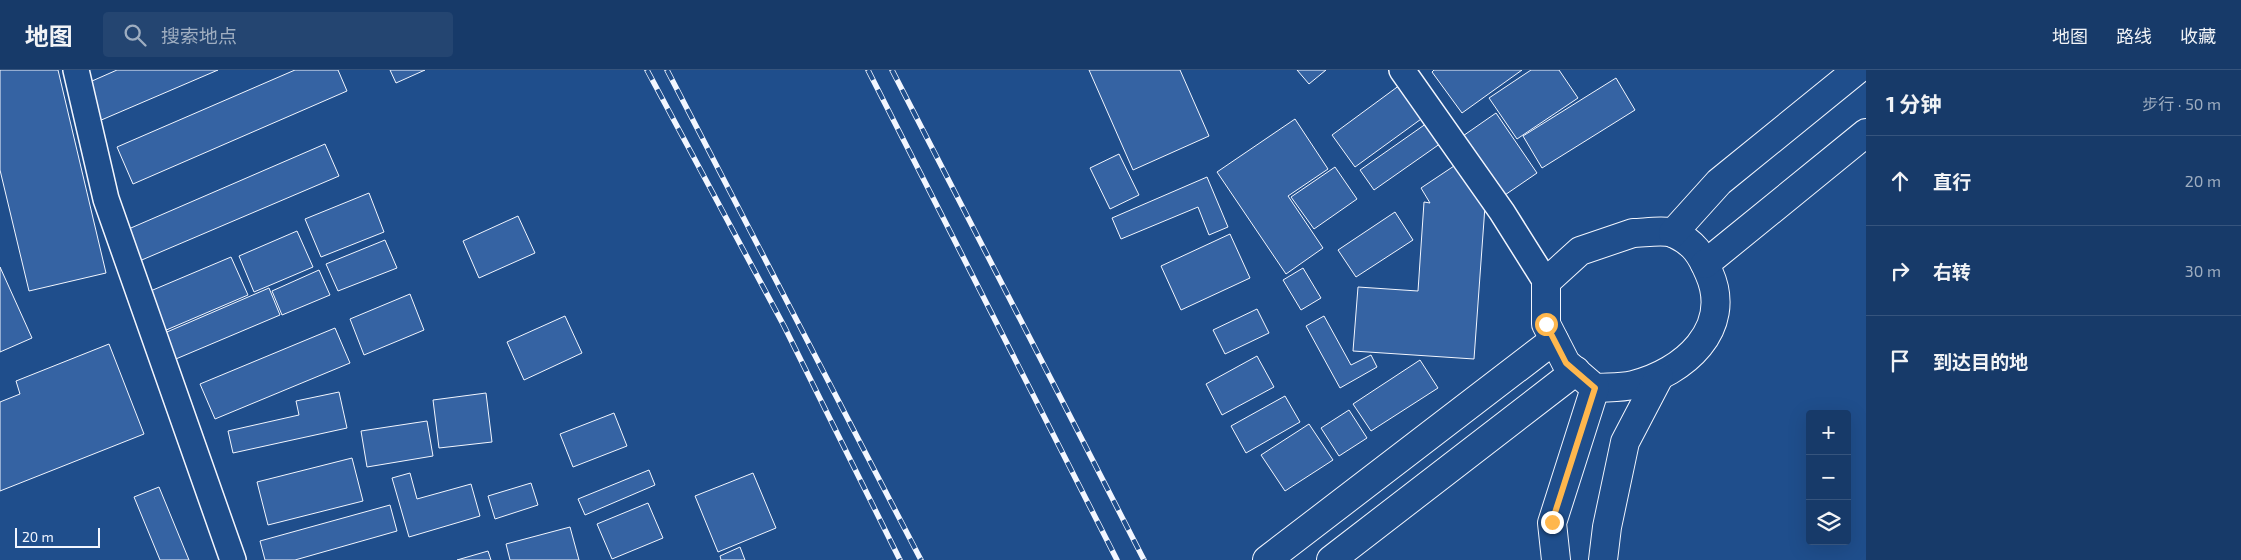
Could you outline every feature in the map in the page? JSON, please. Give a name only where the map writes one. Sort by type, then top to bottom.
[{"type":"street","points":[[76,70],[106,199],[232,560]]},
{"type":"street","points":[[1402,70],[1502,212],[1546,282],[1546,324],[1566,363],[1585,379],[1631,386],[1659,377],[1696,351],[1714,322],[1714,283],[1700,252],[1673,233],[1633,233],[1580,251],[1546,282]]},
{"type":"street","points":[[1673,233],[1719,182],[1857,70]]},
{"type":"street","points":[[1705,264],[1866,134]]},
{"type":"street","points":[[1267,560],[1554,340]]},
{"type":"street","points":[[1603,560],[1607,527],[1626,442],[1659,377]]},
{"type":"street","points":[[1331,560],[1585,379]]},
{"type":"street","points":[[1556,560],[1552,522],[1585,379]]},
{"type":"building","points":[[0,70],[58,70],[106,273],[29,291],[0,170]]},
{"type":"building","points":[[117,70],[218,70],[99,121],[83,85]]},
{"type":"building","points":[[295,70],[338,70],[347,91],[133,184],[117,147]]},
{"type":"building","points":[[390,70],[425,70],[396,83]]},
{"type":"building","points":[[1089,70],[1180,70],[1209,136],[1133,170]]},
{"type":"building","points":[[1297,70],[1326,70],[1309,84]]},
{"type":"building","points":[[1434,70],[1522,70],[1462,113],[1432,72]]},
{"type":"building","points":[[1531,70],[1559,70],[1578,98],[1517,139],[1489,98]]},
{"type":"building","points":[[1616,78],[1635,110],[1542,168],[1523,136]]},
{"type":"building","points":[[1404,82],[1428,114],[1355,167],[1332,135]]},
{"type":"building","points":[[1496,113],[1537,173],[1502,197],[1460,138]]},
{"type":"building","points":[[1295,119],[1328,169],[1288,196],[1323,248],[1286,274],[1217,172]]},
{"type":"building","points":[[1430,121],[1444,141],[1374,190],[1360,170]]},
{"type":"building","points":[[325,144],[339,176],[130,265],[117,234]]},
{"type":"building","points":[[1119,154],[1139,195],[1110,209],[1090,168]]},
{"type":"building","points":[[1457,164],[1485,206],[1474,359],[1353,351],[1358,287],[1418,291],[1424,202],[1430,203],[1421,188]]},
{"type":"building","points":[[1335,167],[1357,199],[1314,229],[1291,197]]},
{"type":"building","points":[[1207,177],[1228,227],[1209,235],[1198,207],[1121,239],[1112,218]]},
{"type":"building","points":[[369,193],[384,232],[321,257],[305,219]]},
{"type":"building","points":[[1395,212],[1413,240],[1356,277],[1338,250]]},
{"type":"building","points":[[518,216],[535,253],[479,278],[463,241]]},
{"type":"building","points":[[297,231],[313,267],[254,292],[239,256]]},
{"type":"building","points":[[1230,234],[1250,278],[1181,310],[1161,266]]},
{"type":"building","points":[[385,240],[397,268],[338,291],[326,264]]},
{"type":"building","points":[[231,257],[248,295],[157,334],[141,295]]},
{"type":"building","points":[[0,267],[32,338],[0,352]]},
{"type":"building","points":[[1303,268],[1321,298],[1301,310],[1283,280]]},
{"type":"building","points":[[319,270],[330,295],[282,315],[272,291]]},
{"type":"building","points":[[269,288],[280,315],[164,364],[153,338]]},
{"type":"building","points":[[410,294],[424,330],[364,355],[350,319]]},
{"type":"building","points":[[1257,309],[1269,333],[1225,354],[1213,330]]},
{"type":"building","points":[[565,316],[582,353],[524,380],[507,342]]},
{"type":"building","points":[[1324,316],[1351,365],[1371,355],[1377,367],[1340,388],[1306,326]]},
{"type":"building","points":[[335,328],[350,363],[215,419],[200,384]]},
{"type":"building","points":[[109,344],[144,434],[0,491],[0,402],[20,394],[16,381]]},
{"type":"building","points":[[1257,356],[1274,387],[1222,415],[1206,384]]},
{"type":"building","points":[[1420,360],[1438,388],[1371,431],[1353,404]]},
{"type":"building","points":[[339,392],[347,428],[233,453],[228,431],[299,415],[296,401]]},
{"type":"building","points":[[486,393],[492,442],[439,448],[433,400]]},
{"type":"building","points":[[1285,396],[1300,422],[1246,453],[1231,426]]},
{"type":"building","points":[[1349,410],[1367,438],[1339,456],[1321,428]]},
{"type":"building","points":[[614,413],[627,446],[573,467],[560,434]]},
{"type":"building","points":[[427,421],[433,456],[367,467],[361,431]]},
{"type":"building","points":[[1309,424],[1333,460],[1285,491],[1261,455]]},
{"type":"building","points":[[352,458],[363,501],[268,525],[257,482]]},
{"type":"building","points":[[649,470],[655,485],[585,515],[578,499]]},
{"type":"building","points":[[410,473],[417,499],[471,484],[480,516],[409,537],[392,478]]},
{"type":"building","points":[[753,473],[776,528],[718,552],[695,496]]},
{"type":"building","points":[[531,483],[538,505],[495,519],[488,496]]},
{"type":"building","points":[[159,487],[189,560],[160,560],[134,497]]},
{"type":"building","points":[[648,503],[663,538],[612,559],[597,524]]},
{"type":"building","points":[[390,505],[397,531],[295,560],[265,560],[260,541]]},
{"type":"building","points":[[570,527],[579,560],[510,560],[506,544]]},
{"type":"building","points":[[740,547],[745,560],[721,560],[720,556]]},
{"type":"building","points":[[488,551],[491,560],[457,560]]},
{"type":"railway","points":[[647,70],[784,326],[900,560]]},
{"type":"railway","points":[[667,70],[921,560]]},
{"type":"railway","points":[[868,70],[1117,560]]},
{"type":"railway","points":[[892,70],[1144,560]]},
{"type":"route","points":[[1546,324],[1566,363],[1595,388],[1552,522]]}]
